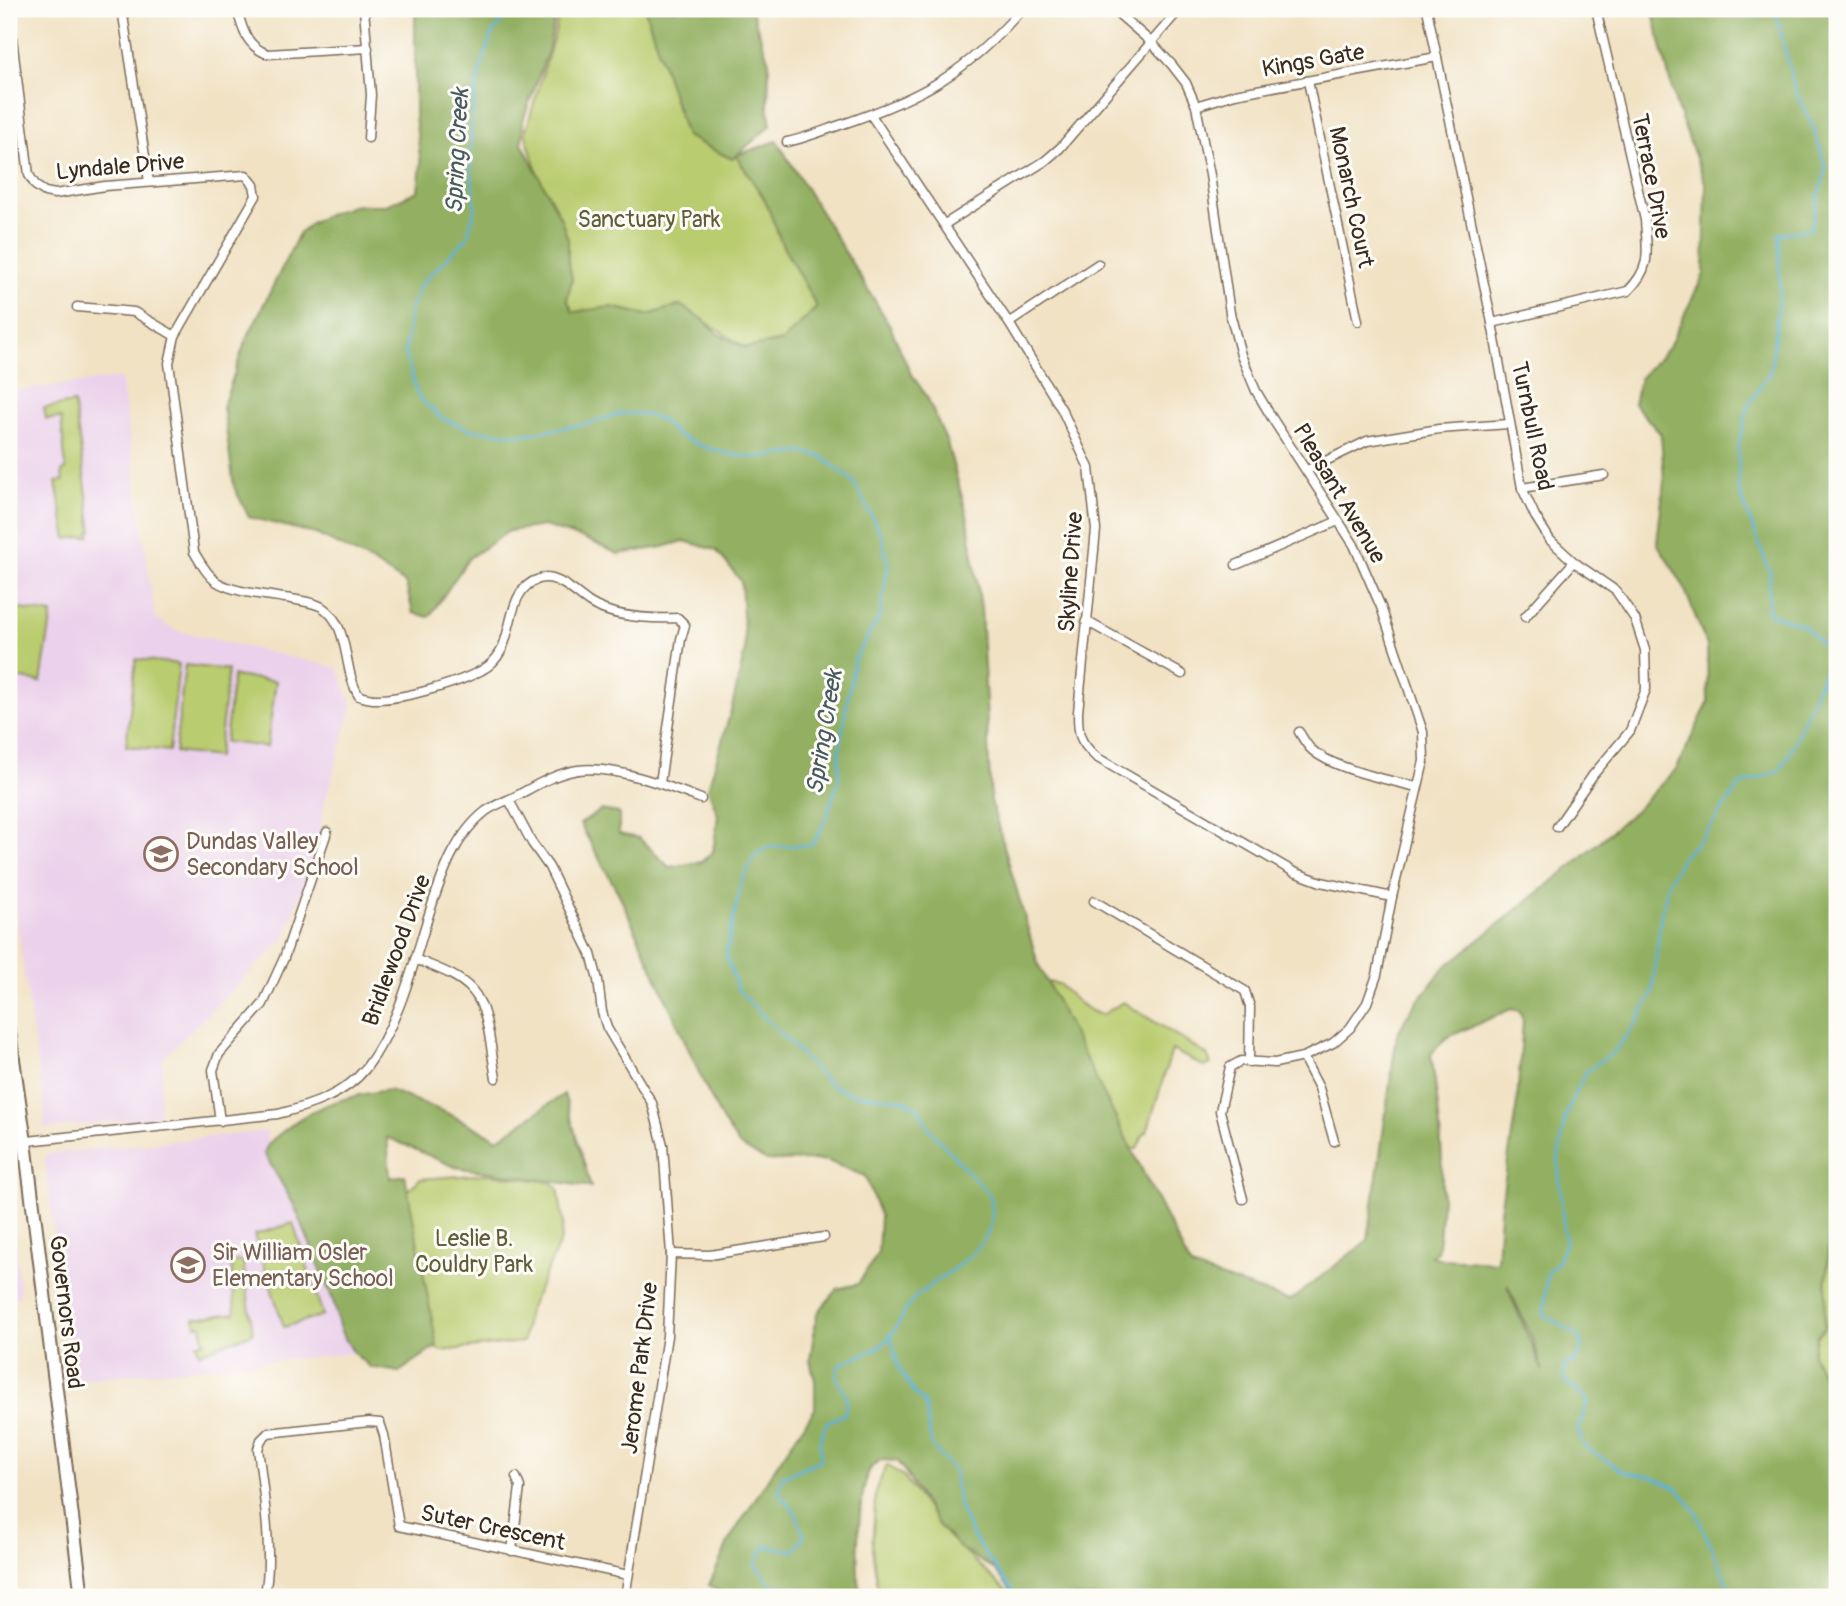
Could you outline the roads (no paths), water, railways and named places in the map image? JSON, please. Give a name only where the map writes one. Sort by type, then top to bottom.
[{"type":"main road","name":"Governors Road","points":[[9,1032],[82,1597]]},
{"type":"street","points":[[122,9],[149,182]]},
{"type":"street","points":[[237,9],[249,44],[257,51],[268,54],[368,48]]},
{"type":"street","points":[[364,9],[371,94],[368,138]]},
{"type":"street","points":[[787,142],[871,114],[932,88],[963,68],[1000,34],[1022,9]]},
{"type":"street","name":"Pleasant Avenue","points":[[1113,9],[1151,41],[1186,83],[1196,106],[1210,175],[1230,313],[1241,355],[1256,391],[1354,545],[1381,607],[1423,732],[1424,761],[1377,975],[1367,1003],[1350,1028],[1333,1043],[1303,1057],[1275,1063],[1245,1062]]},
{"type":"street","points":[[945,225],[1045,161],[1060,148],[1180,9]]},
{"type":"street","name":"Turnbull Road","points":[[1427,9],[1492,323],[1522,488],[1550,540],[1574,562],[1616,591],[1635,619],[1645,650],[1646,689],[1630,731],[1593,775],[1557,827]]},
{"type":"street","name":"Terrace Drive","points":[[1492,323],[1628,291],[1642,276],[1647,253],[1645,220],[1596,9]]},
{"type":"street","name":"Lyndale Drive","points":[[9,14],[29,175],[36,186],[55,194],[149,182],[246,175],[254,184],[256,196],[175,336]]},
{"type":"street","name":"Kings Gate","points":[[1196,106],[1234,94],[1437,57]]},
{"type":"street","name":"Monarch Court","points":[[1308,81],[1358,321]]},
{"type":"street","name":"Skyline Drive","points":[[871,114],[1009,323],[1062,410],[1089,468],[1096,530],[1078,732],[1084,745],[1096,757],[1294,872],[1321,882],[1392,897]]},
{"type":"street","points":[[1009,323],[1098,264]]},
{"type":"street","points":[[77,307],[134,312],[175,336],[169,363],[194,552],[215,581],[229,588],[309,602],[323,608],[340,627],[352,685],[359,696],[375,699],[444,685],[483,670],[501,650],[516,601],[526,584],[542,578],[554,580],[591,603],[612,612],[651,618],[678,618],[685,625],[660,783]]},
{"type":"street","points":[[1307,470],[1367,441],[1439,429],[1510,424]]},
{"type":"street","points":[[1522,488],[1604,475]]},
{"type":"street","points":[[1236,565],[1338,521]]},
{"type":"street","points":[[1525,617],[1574,562]]},
{"type":"street","points":[[1086,621],[1182,674]]},
{"type":"street","points":[[1299,732],[1312,750],[1336,762],[1364,774],[1417,787]]},
{"type":"street","name":"Bridlewood Drive","points":[[9,1143],[278,1114],[316,1104],[365,1070],[384,1040],[399,1008],[450,857],[465,833],[487,810],[542,781],[579,770],[621,773],[660,783],[701,799]]},
{"type":"street","name":"Jerome Park Drive","points":[[509,800],[567,901],[591,954],[607,1028],[652,1103],[663,1145],[671,1254],[667,1336],[625,1597]]},
{"type":"street","points":[[220,1121],[213,1070],[219,1055],[263,1004],[284,958],[327,832]]},
{"type":"street","points":[[1094,901],[1245,991],[1250,1007],[1245,1062],[1230,1067],[1220,1111],[1243,1199]]},
{"type":"street","points":[[415,959],[472,989],[482,1004],[496,1078]]},
{"type":"street","points":[[1303,1057],[1319,1088],[1334,1140]]},
{"type":"street","points":[[671,1254],[710,1255],[824,1237]]},
{"type":"street","name":"Suter Crescent","points":[[264,1597],[268,1584],[268,1558],[258,1449],[261,1440],[268,1433],[369,1422],[380,1423],[400,1526],[628,1575]]},
{"type":"street","points":[[512,1551],[520,1487],[516,1477]]},
{"type":"waterway","name":"Spring Creek","points":[[504,9],[502,21],[491,36],[477,83],[471,126],[475,209],[467,238],[421,284],[410,311],[405,353],[418,396],[441,418],[472,430],[521,435],[587,424],[622,413],[641,414],[660,419],[677,435],[704,447],[739,456],[757,457],[802,452],[821,456],[853,481],[882,536],[888,567],[880,616],[854,660],[839,753],[839,779],[826,819],[814,842],[809,845],[768,847],[755,855],[741,882],[726,955],[738,990],[832,1086],[850,1093],[905,1100],[919,1109],[929,1129],[990,1195],[992,1215],[989,1231],[980,1245],[969,1257],[913,1300],[888,1340],[839,1365],[836,1376],[847,1398],[845,1414],[827,1422],[820,1440],[821,1460],[782,1477],[778,1492],[796,1514],[804,1536],[794,1551],[765,1546],[755,1565],[773,1586],[785,1587],[798,1597]]},
{"type":"waterway","points":[[1733,1597],[1696,1512],[1678,1489],[1652,1477],[1624,1472],[1584,1446],[1578,1430],[1588,1400],[1565,1381],[1564,1365],[1576,1361],[1583,1342],[1544,1314],[1547,1274],[1557,1263],[1565,1244],[1558,1161],[1565,1119],[1574,1095],[1586,1072],[1616,1050],[1638,1020],[1652,994],[1661,914],[1669,881],[1682,857],[1701,839],[1740,785],[1778,771],[1788,757],[1831,655],[1805,626],[1768,613],[1770,572],[1739,491],[1738,447],[1749,404],[1771,370],[1780,289],[1779,234],[1811,229],[1826,168],[1813,127],[1795,90],[1775,9]]},
{"type":"waterway","points":[[1820,682],[1837,693]]},
{"type":"waterway","points":[[890,1334],[899,1368],[914,1393],[925,1403],[931,1445],[955,1472],[956,1490],[967,1524],[985,1554],[1018,1597]]},
{"type":"place","name":"Dundas Valley Secondary School","points":[[161,854]]},
{"type":"place","name":"Sir William Osler Elementary School","points":[[188,1265]]},
{"type":"park label","name":"Sanctuary Park","points":[[649,219]]},
{"type":"park label","name":"Leslie B. Couldry Park","points":[[474,1251]]}]
